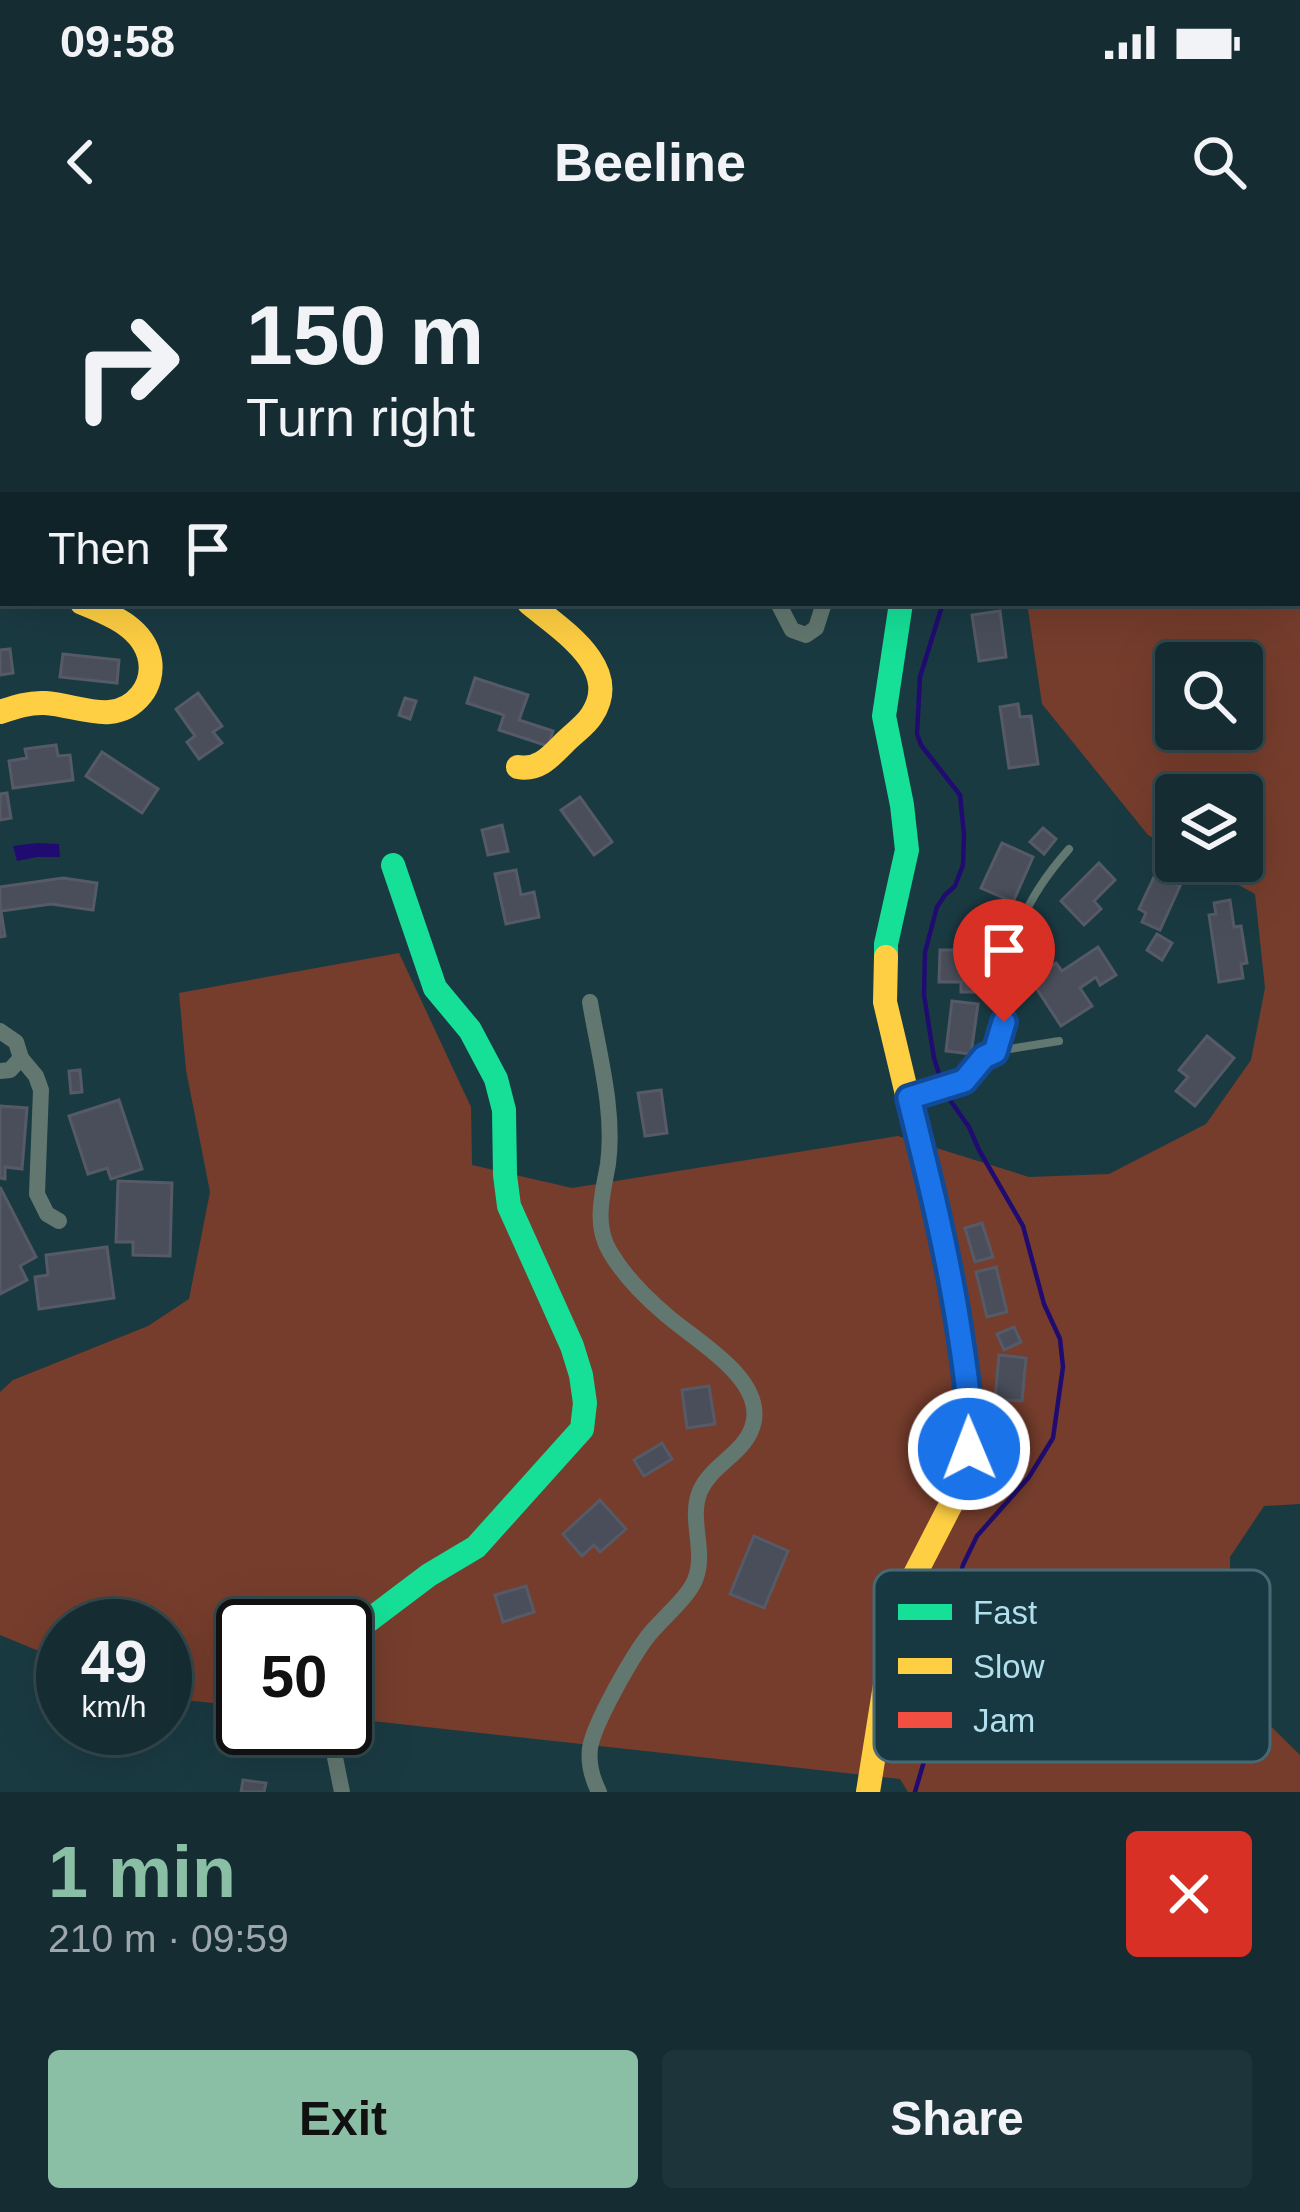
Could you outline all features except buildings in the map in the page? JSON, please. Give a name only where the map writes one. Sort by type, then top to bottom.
[{"type":"street","points":[[0,712],[41,703],[105,714],[124,709],[140,697],[151,669],[143,640],[129,626],[88,606]]},
{"type":"street","points":[[518,767],[544,763],[592,715],[601,692],[596,667],[584,650],[533,606]]},
{"type":"street","points":[[780,606],[792,630],[806,635],[816,628],[823,606]]},
{"type":"street","points":[[901,606],[884,716],[907,850],[886,944],[884,976],[890,1028],[916,1096],[967,1383],[970,1435],[962,1483],[917,1570]]},
{"type":"street","points":[[372,1618],[476,1546],[582,1429],[586,1412],[586,1392],[572,1348],[509,1207],[504,1113],[497,1081],[450,1002],[435,988],[393,865]]},
{"type":"street","points":[[590,1002],[611,1126],[599,1212],[606,1247],[632,1284],[735,1373],[752,1398],[755,1416],[746,1440],[700,1492],[695,1517],[700,1564],[695,1580],[644,1641],[592,1738],[590,1770],[599,1792]]},
{"type":"street","points":[[0,1031],[16,1042],[41,1090],[38,1193],[47,1214],[59,1221]]},
{"type":"street","points":[[0,1071],[10,1070],[21,1058]]},
{"type":"street","points":[[868,1792],[874,1749]]},
{"type":"street","points":[[334,1755],[342,1792]]},
{"type":"lane","points":[[995,1052],[1015,942],[1038,890],[1069,849]]},
{"type":"lane","points":[[916,1096],[964,1081],[984,1057],[995,1052],[1059,1041]]},
{"type":"shaded area","points":[[1027,606],[1300,606],[1300,1504],[1264,1506],[1230,1557],[1230,1570],[874,1570],[874,1762],[1270,1762],[1270,1725],[1300,1755],[1300,1792],[908,1792],[900,1779],[372,1721],[372,1599],[216,1599],[216,1703],[192,1701],[192,1599],[36,1599],[36,1650],[0,1635],[0,1392],[13,1380],[148,1326],[189,1299],[210,1192],[186,1070],[179,993],[399,953],[471,1107],[472,1165],[572,1188],[898,1136],[1029,1177],[1109,1174],[1206,1124],[1251,1060],[1265,988],[1255,894],[1233,882],[1263,882],[1263,774],[1155,774],[1155,839],[1042,704]]},
{"type":"shaded area","points":[[59,844],[60,857],[17,861],[13,846]]},
{"type":"waterway","points":[[942,606],[920,677],[917,734],[960,795],[964,835],[963,865],[955,886],[937,907],[925,952],[924,995],[934,1058],[945,1093],[1023,1226],[1044,1304],[1060,1339],[1063,1367],[1053,1438],[1029,1477],[977,1536],[962,1570]]},
{"type":"waterway","points":[[915,1792],[924,1762]]},
{"type":"traffic: fast","points":[[886,957],[907,850],[884,716],[901,606]]},
{"type":"traffic: fast","points":[[372,1618],[476,1547],[582,1429],[585,1403],[572,1346],[509,1206],[504,1110],[496,1079],[470,1030],[435,988],[393,865]]},
{"type":"traffic: slow","points":[[0,712],[39,703],[108,712],[131,705],[141,695],[151,669],[141,639],[124,623],[89,606]]},
{"type":"traffic: slow","points":[[518,767],[532,767],[550,757],[589,719],[599,697],[600,681],[584,651],[533,606]]},
{"type":"traffic: slow","points":[[886,957],[885,1002],[949,1271],[964,1359],[970,1435],[962,1483],[917,1570]]},
{"type":"traffic: slow","points":[[868,1792],[874,1754]]},
{"type":"route","points":[[969,1449],[967,1383],[956,1308],[909,1098],[964,1081],[984,1057],[995,1052],[1004,1022]]}]
